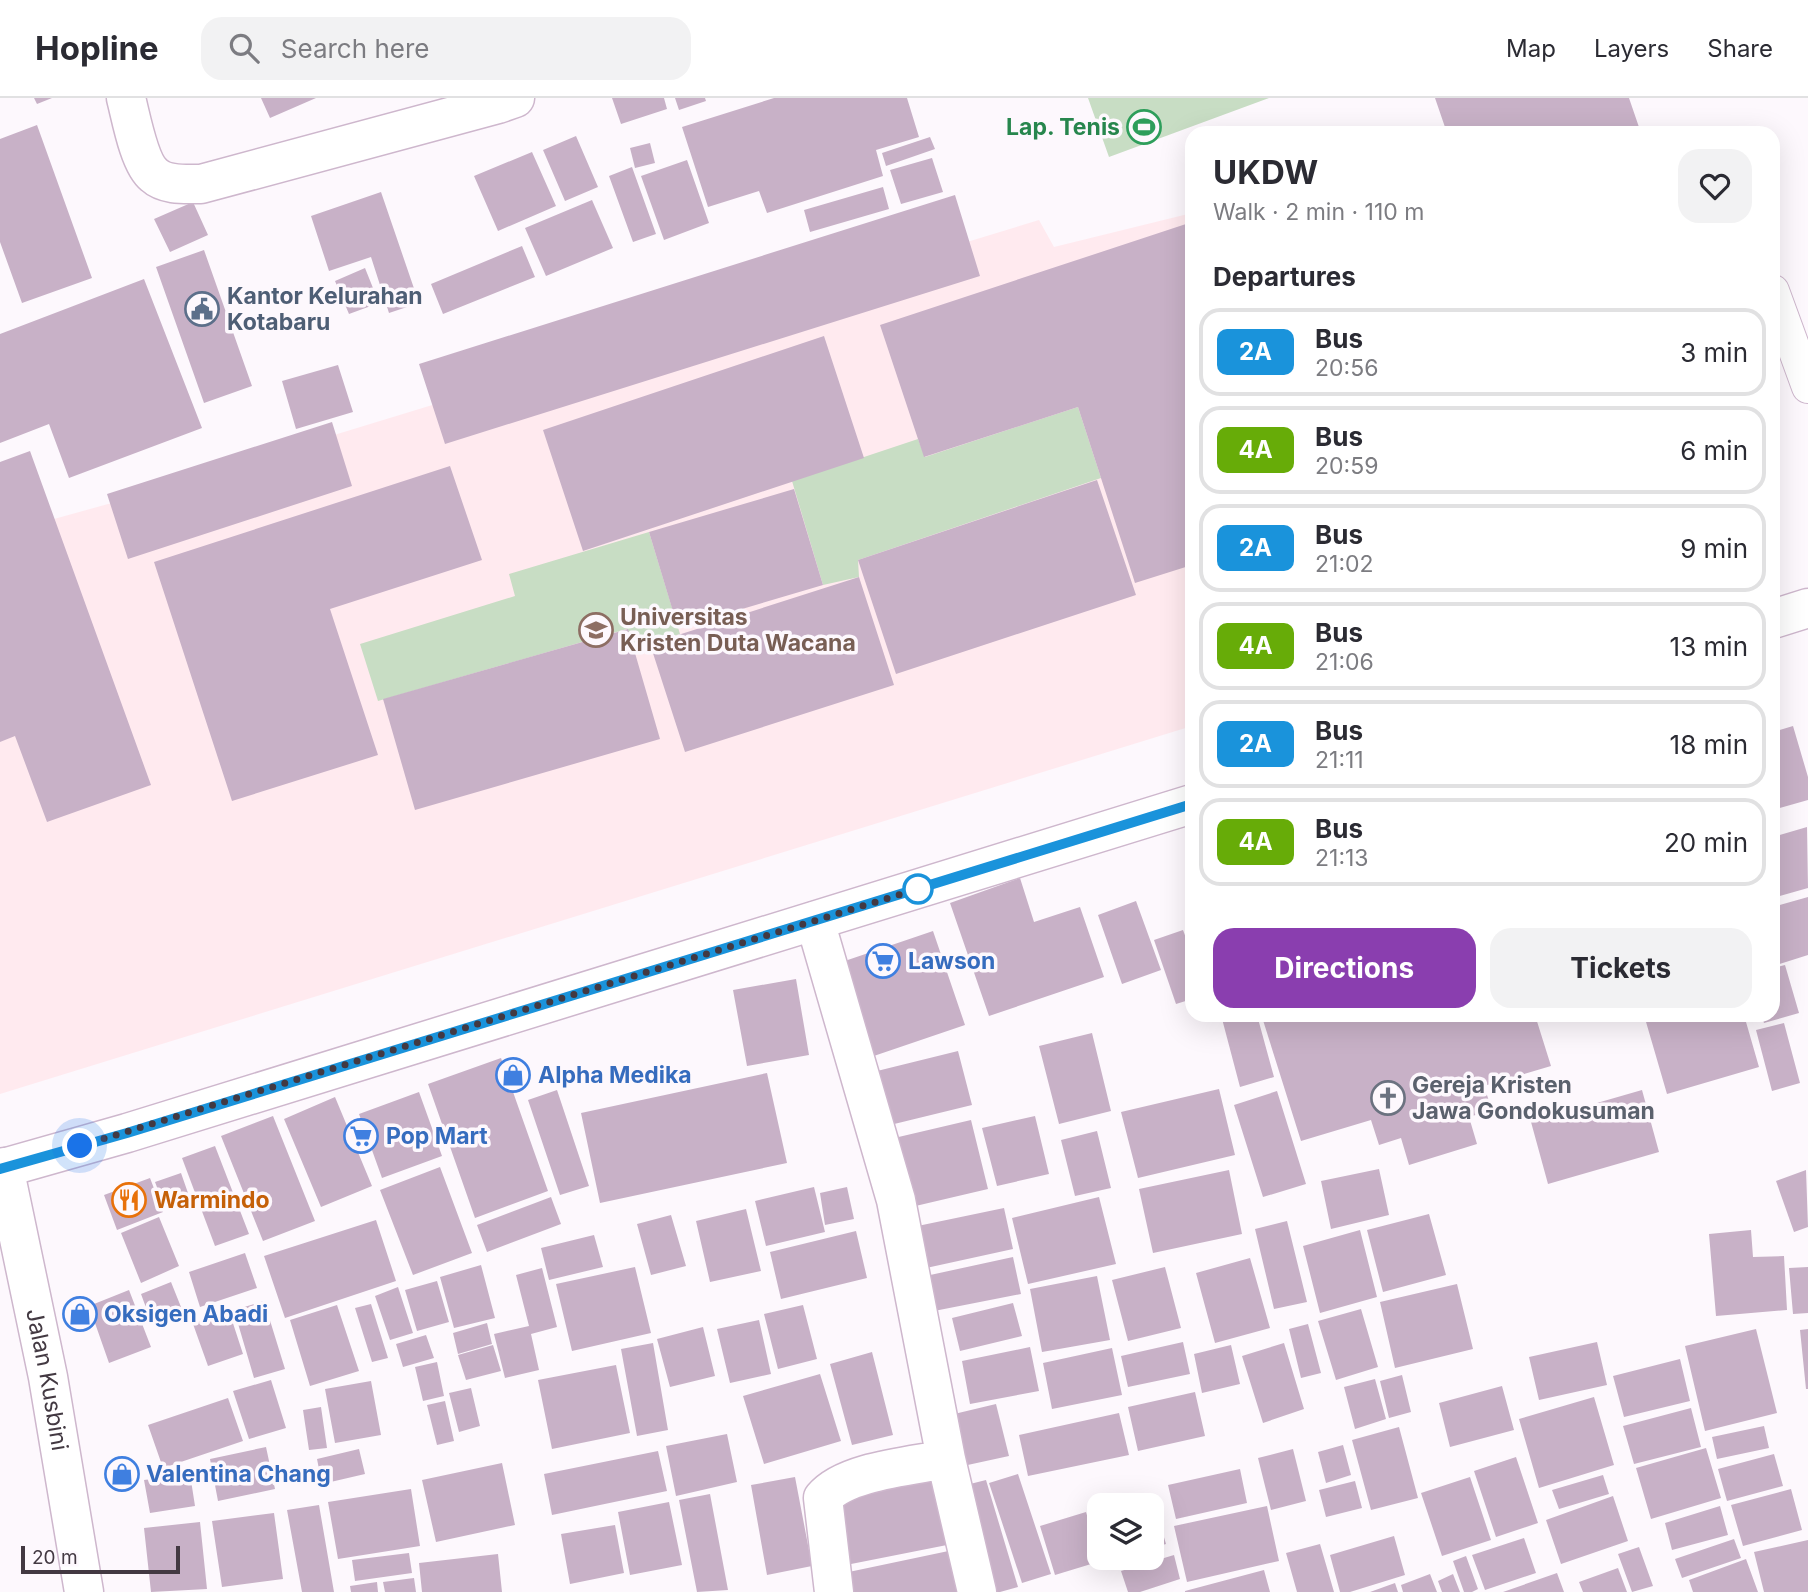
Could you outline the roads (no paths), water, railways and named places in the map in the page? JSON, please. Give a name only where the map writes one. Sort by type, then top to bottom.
[{"type":"main road","points":[[126,98],[141,153],[153,175],[176,185],[201,184],[515,98]]},
{"type":"main road","points":[[1780,617],[1808,608]]},
{"type":"main road","points":[[2,1168],[127,1133],[1185,806]]},
{"type":"main road","points":[[815,921],[896,1200],[946,1459],[977,1592]]},
{"type":"main road","name":"Jalan Kusbini","points":[[2,1168],[48,1377],[84,1592]]},
{"type":"main road","points":[[834,1592],[823,1498],[831,1488],[868,1475],[946,1459]]},
{"type":"lane","points":[[1780,310],[1808,387]]},
{"type":"place","name":"Lap. Tenis","points":[[1144,127]]},
{"type":"place","name":"Kantor Kelurahan Kotabaru","points":[[202,309]]},
{"type":"place","name":"Universitas Kristen Duta Wacana","points":[[596,630]]},
{"type":"place","name":"Lawson","points":[[883,961]]},
{"type":"place","name":"Alpha Medika","points":[[513,1075]]},
{"type":"place","name":"Gereja Kristen Jawa Gondokusuman","points":[[1388,1098]]},
{"type":"place","name":"Pop Mart","points":[[361,1136]]},
{"type":"place","name":"Warmindo","points":[[129,1200]]},
{"type":"place","name":"Oksigen Abadi","points":[[80,1314]]},
{"type":"place","name":"Valentina Chang","points":[[122,1474]]}]
